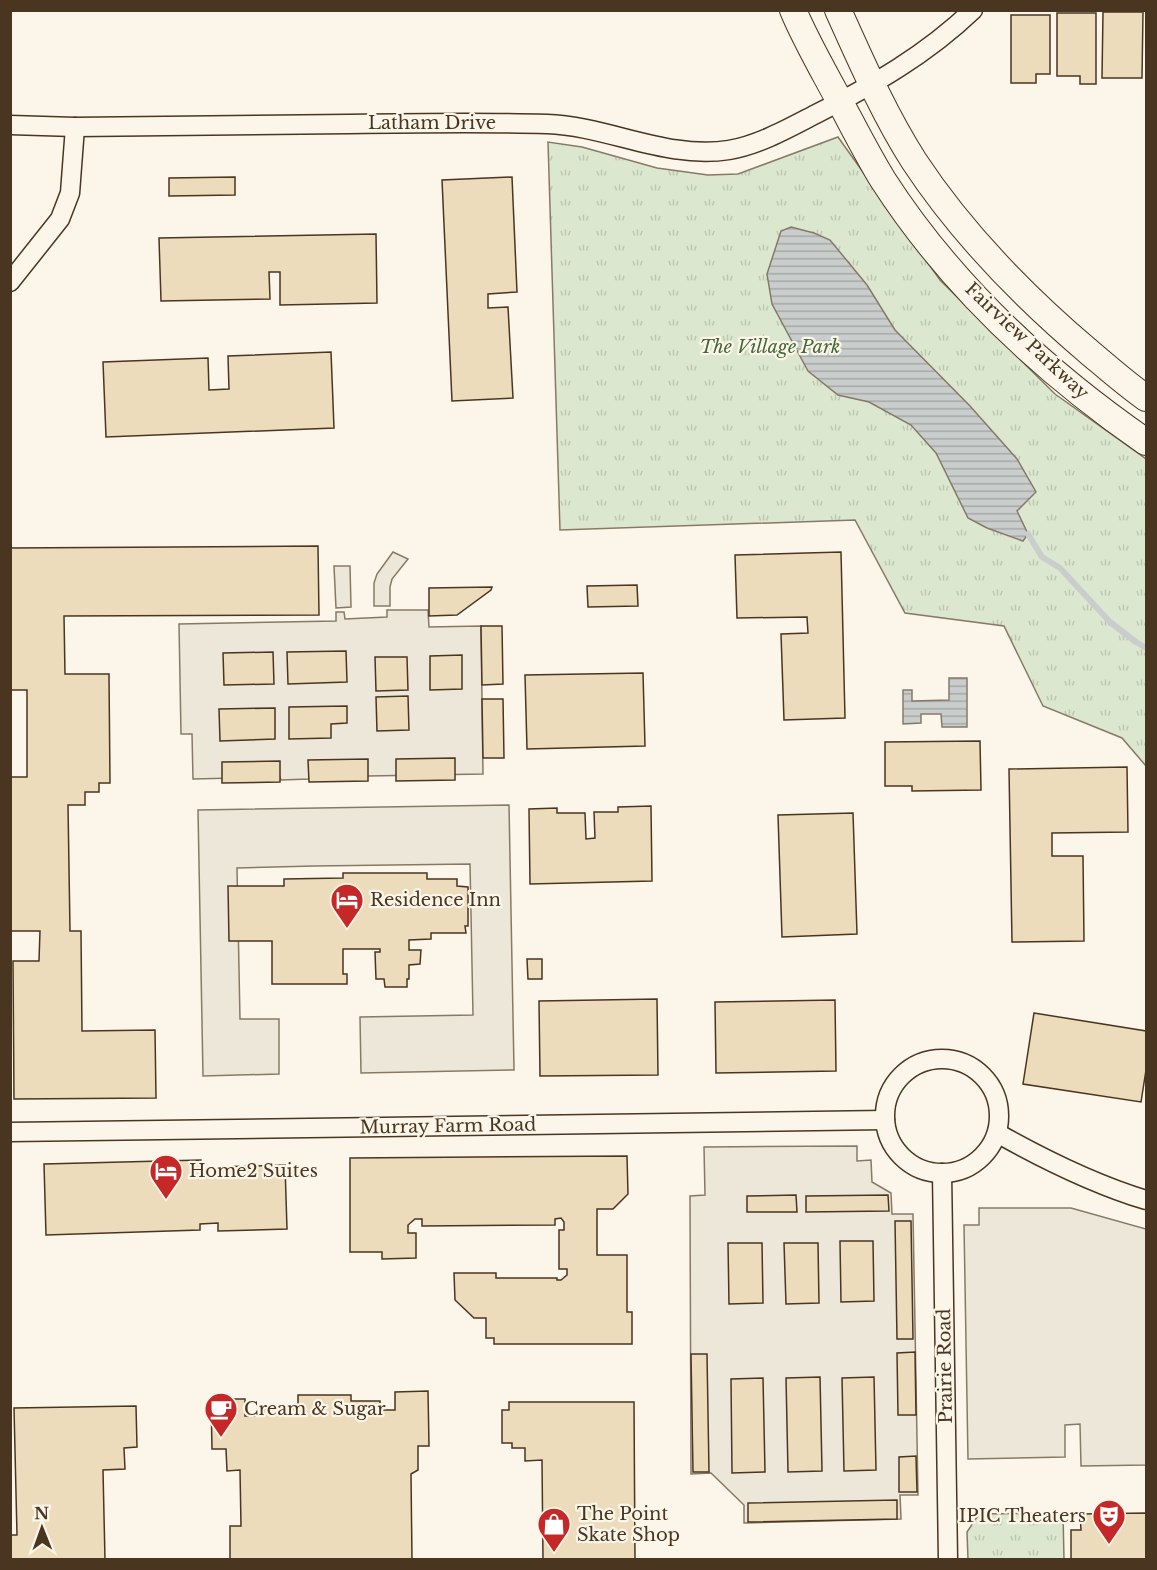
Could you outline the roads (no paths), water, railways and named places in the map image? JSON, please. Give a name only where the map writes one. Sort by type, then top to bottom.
[{"type":"street","name":"Fairview Parkway","points":[[793,10],[807,43],[883,180],[933,248],[985,308],[1038,357],[1110,417],[1146,442]]},
{"type":"street","name":"Fairview Parkway","points":[[838,10],[873,86],[914,160],[962,226],[1012,282],[1062,330],[1146,398]]},
{"type":"street","points":[[873,86],[929,49],[973,10]]},
{"type":"street","name":"Latham Drive","points":[[10,125],[75,127],[480,122],[551,124],[612,135],[663,148],[706,152],[730,150],[780,133],[873,86]]},
{"type":"street","points":[[10,282],[60,219],[70,194],[75,127]]},
{"type":"street","points":[[940,1059],[958,1061],[975,1068],[988,1081],[997,1097],[1000,1115],[997,1133],[989,1149],[976,1162],[960,1170],[942,1173],[925,1171],[910,1164],[897,1152],[888,1137],[885,1120],[886,1102],[893,1085],[906,1071],[921,1062],[940,1059]]},
{"type":"street","name":"Murray Farm Road","points":[[10,1132],[885,1120]]},
{"type":"street","points":[[997,1133],[1053,1164],[1113,1190],[1146,1200]]},
{"type":"street","name":"Prairie Road","points":[[942,1173],[948,1560]]},
{"type":"waterway","points":[[1028,534],[1042,557],[1060,568],[1110,622],[1146,648]]},
{"type":"place","name":"Residence Inn","points":[[347,929]]},
{"type":"place","name":"Home2 Suites","points":[[166,1200]]},
{"type":"place","name":"Cream & Sugar","points":[[221,1438]]},
{"type":"place","name":"IPIC Theaters","points":[[1109,1545]]},
{"type":"place","name":"The Point Skate Shop","points":[[554,1553]]},
{"type":"park label","name":"The Village Park","points":[[770,347]]}]
